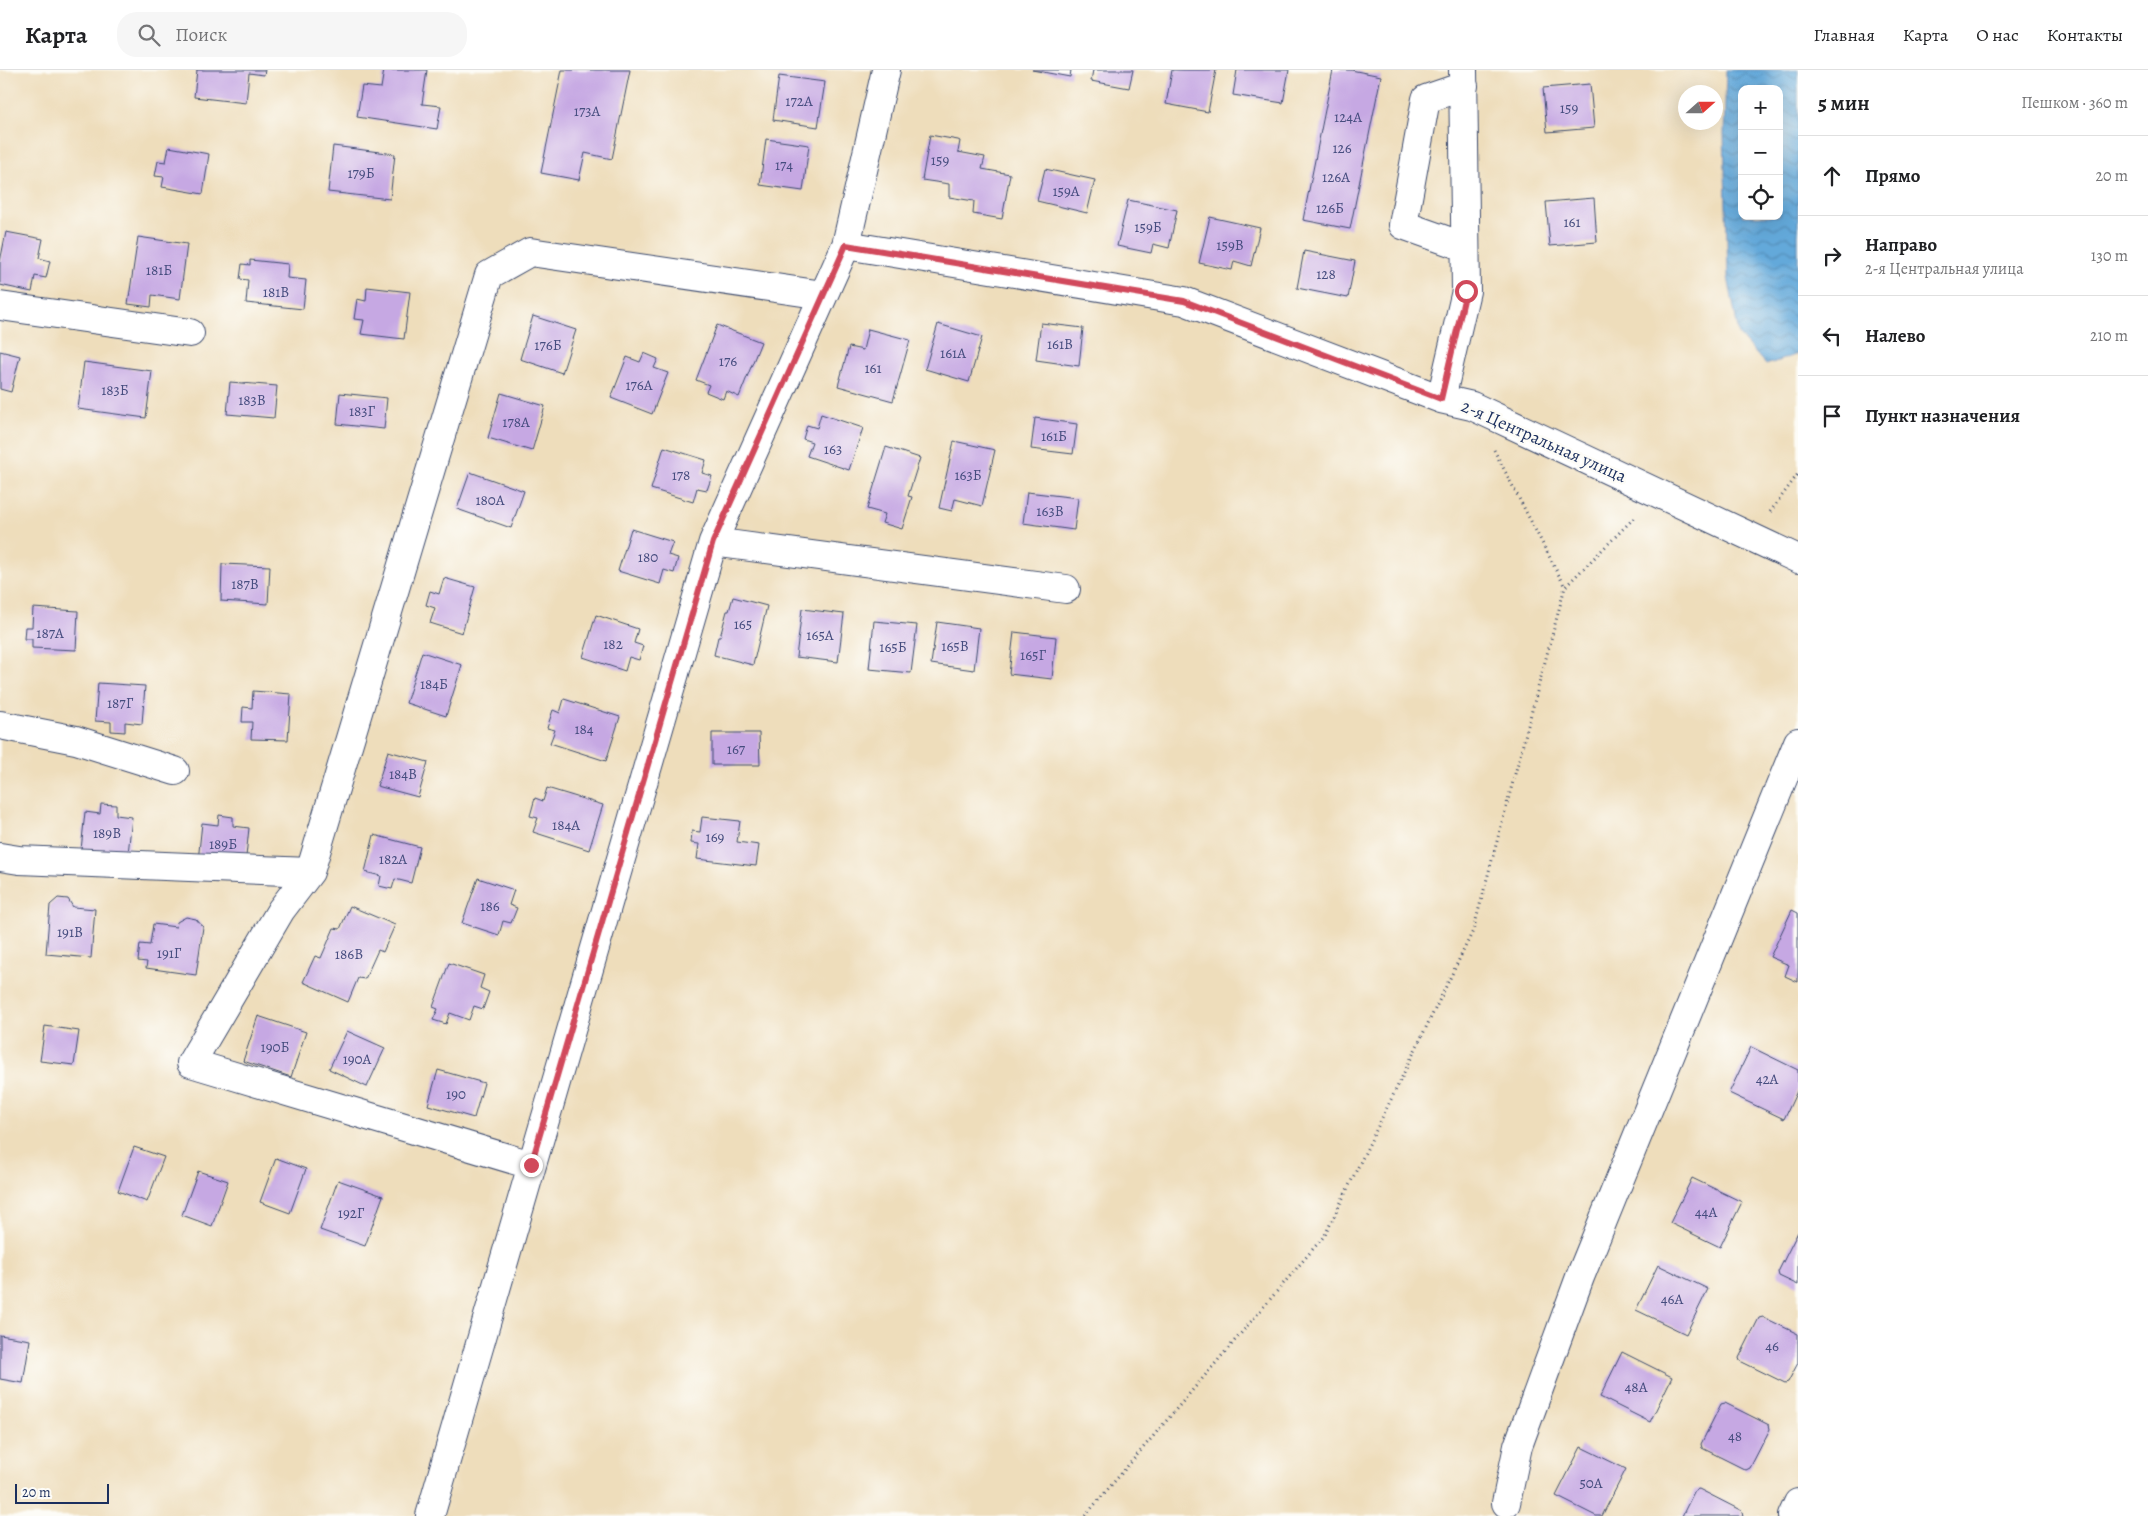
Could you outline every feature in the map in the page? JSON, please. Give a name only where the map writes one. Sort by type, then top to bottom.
[{"type":"street","points":[[430,1516],[713,542],[846,245],[886,70]]},
{"type":"street","points":[[1441,399],[1466,291],[1464,78],[1426,100],[1403,225],[1465,247]]},
{"type":"street","name":"2-я Центральная улица","points":[[846,245],[1184,301],[1441,399],[1472,406],[1659,492],[1798,559]]},
{"type":"street","points":[[531,1165],[191,1063],[281,910],[310,872],[490,275],[530,252],[823,295]]},
{"type":"street","points":[[0,306],[190,332]]},
{"type":"street","points":[[713,542],[1066,589]]},
{"type":"street","points":[[0,725],[76,740],[175,771]]},
{"type":"street","points":[[1506,1503],[1518,1446],[1580,1278],[1798,742]]},
{"type":"street","points":[[0,857],[19,860],[310,872]]},
{"type":"street","points":[[1792,1516],[1798,1503]]},
{"type":"path","points":[[1494,449],[1564,587]]},
{"type":"path","points":[[1752,537],[1798,474]]},
{"type":"path","points":[[1085,1516],[1325,1235],[1473,931],[1564,587],[1659,492]]},
{"type":"water","points":[[1726,70],[1798,70],[1798,354],[1766,365],[1739,335],[1728,277],[1724,134]]},
{"type":"building","points":[[197,70],[265,70],[264,75],[249,73],[246,103],[194,97]]},
{"type":"building","points":[[384,70],[427,70],[422,104],[441,106],[437,129],[357,117],[362,86],[381,88]]},
{"type":"building","points":[[562,70],[630,70],[612,159],[585,153],[579,180],[541,173]]},
{"type":"building","points":[[1032,70],[1071,70],[1070,77]]},
{"type":"building","points":[[1093,70],[1133,70],[1129,88],[1091,81]]},
{"type":"building","points":[[1172,70],[1216,70],[1208,112],[1166,104]]},
{"type":"building","points":[[1237,70],[1289,70],[1283,103],[1233,95]]},
{"type":"building","points":[[1333,70],[1351,70],[1381,76],[1350,229],[1303,220]]},
{"type":"building","points":[[779,76],[825,82],[818,127],[773,120]]},
{"type":"building","points":[[1590,84],[1594,128],[1547,132],[1543,88]]},
{"type":"building","points":[[930,135],[958,140],[960,141],[958,152],[985,157],[982,169],[1010,174],[1002,219],[973,214],[974,201],[949,197],[949,184],[922,180]]},
{"type":"building","points":[[766,139],[809,145],[803,191],[760,185]]},
{"type":"building","points":[[333,146],[395,154],[390,199],[328,192]]},
{"type":"building","points":[[169,147],[209,154],[203,194],[162,187],[164,177],[155,176],[158,161],[166,162]]},
{"type":"building","points":[[1045,169],[1095,180],[1087,213],[1037,201]]},
{"type":"building","points":[[1594,198],[1597,242],[1550,246],[1546,202]]},
{"type":"building","points":[[1128,200],[1177,210],[1169,248],[1153,244],[1151,253],[1117,246]]},
{"type":"building","points":[[1210,217],[1260,228],[1251,266],[1234,261],[1232,270],[1199,263]]},
{"type":"building","points":[[6,232],[43,239],[39,258],[50,261],[46,278],[35,276],[32,292],[0,285],[0,262]]},
{"type":"building","points":[[138,237],[187,244],[180,299],[152,295],[151,307],[128,304]]},
{"type":"building","points":[[1304,251],[1355,261],[1348,298],[1297,288]]},
{"type":"building","points":[[250,260],[288,264],[287,278],[306,280],[303,309],[246,303],[248,280],[240,279],[242,264],[250,265]]},
{"type":"building","points":[[367,287],[410,292],[404,339],[361,334],[364,320],[354,319],[357,299],[366,301]]},
{"type":"building","points":[[533,316],[576,330],[562,373],[520,359]]},
{"type":"building","points":[[1041,323],[1083,328],[1079,366],[1036,360]]},
{"type":"building","points":[[938,324],[982,337],[969,382],[925,369]]},
{"type":"building","points":[[717,325],[761,342],[739,397],[726,391],[723,399],[706,392],[709,385],[696,380]]},
{"type":"building","points":[[868,329],[910,340],[893,401],[838,386],[849,347],[863,350]]},
{"type":"building","points":[[0,351],[20,356],[11,392],[0,389]]},
{"type":"building","points":[[644,353],[658,359],[654,368],[668,373],[652,414],[611,398],[627,357],[640,362]]},
{"type":"building","points":[[84,362],[152,371],[146,418],[78,409]]},
{"type":"building","points":[[230,382],[277,386],[274,418],[227,414]]},
{"type":"building","points":[[340,393],[387,398],[384,429],[337,424]]},
{"type":"building","points":[[501,393],[545,406],[532,451],[488,438]]},
{"type":"building","points":[[821,414],[863,428],[849,470],[807,456],[812,442],[803,439],[807,425],[817,428]]},
{"type":"building","points":[[1035,418],[1077,424],[1073,454],[1031,449]]},
{"type":"building","points":[[954,441],[995,450],[982,506],[955,499],[952,511],[939,508]]},
{"type":"building","points":[[664,447],[706,460],[702,473],[712,476],[707,490],[697,488],[693,502],[651,489]]},
{"type":"building","points":[[886,447],[920,458],[908,496],[912,497],[902,529],[882,523],[885,514],[867,509]]},
{"type":"building","points":[[470,472],[524,491],[511,528],[457,509]]},
{"type":"building","points":[[1027,492],[1078,498],[1074,530],[1023,523]]},
{"type":"building","points":[[631,529],[673,542],[668,555],[678,558],[674,573],[664,570],[660,584],[618,571]]},
{"type":"building","points":[[222,564],[270,566],[268,604],[221,601]]},
{"type":"building","points":[[444,578],[475,587],[462,633],[430,623],[435,608],[426,605],[430,591],[439,594]]},
{"type":"building","points":[[733,597],[767,606],[753,665],[714,655],[718,637],[720,637]]},
{"type":"building","points":[[33,608],[78,611],[76,650],[32,648],[32,639],[24,639],[25,627],[32,627]]},
{"type":"building","points":[[802,609],[844,614],[838,662],[796,657]]},
{"type":"building","points":[[596,615],[638,629],[634,643],[643,646],[639,660],[629,657],[625,671],[583,657]]},
{"type":"building","points":[[874,621],[917,625],[911,673],[869,669]]},
{"type":"building","points":[[937,622],[979,628],[974,670],[931,664]]},
{"type":"building","points":[[1014,632],[1056,637],[1052,679],[1009,674]]},
{"type":"building","points":[[422,652],[462,665],[446,716],[406,703]]},
{"type":"building","points":[[98,683],[145,686],[142,724],[125,722],[125,732],[111,731],[111,722],[95,721]]},
{"type":"building","points":[[253,691],[291,694],[288,740],[251,739],[252,722],[242,722],[243,707],[252,708]]},
{"type":"building","points":[[564,699],[620,717],[606,761],[550,743],[555,730],[547,728],[553,710],[560,713]]},
{"type":"building","points":[[712,733],[759,733],[760,765],[712,765]]},
{"type":"building","points":[[388,751],[428,762],[418,797],[377,786]]},
{"type":"building","points":[[547,788],[603,805],[589,850],[533,832],[538,818],[530,816],[535,798],[543,801]]},
{"type":"building","points":[[101,804],[116,805],[116,815],[132,817],[128,854],[81,850],[85,812],[100,814]]},
{"type":"building","points":[[219,815],[233,817],[233,826],[249,828],[245,866],[198,861],[202,823],[218,825]]},
{"type":"building","points":[[702,817],[740,821],[737,842],[759,845],[756,866],[697,859],[699,844],[691,843],[692,831],[700,832]]},
{"type":"building","points":[[374,835],[420,847],[411,883],[395,879],[392,889],[379,886],[381,876],[365,872]]},
{"type":"building","points":[[478,878],[514,890],[509,905],[517,908],[511,923],[503,921],[499,935],[462,923]]},
{"type":"building","points":[[58,898],[68,899],[73,907],[95,909],[91,958],[46,954],[50,905]]},
{"type":"building","points":[[350,906],[395,925],[383,952],[378,950],[365,979],[358,978],[348,1002],[303,982],[315,956],[321,958],[334,928],[340,929]]},
{"type":"building","points":[[1792,910],[1798,913],[1798,982],[1785,976],[1789,965],[1770,957]]},
{"type":"building","points":[[186,917],[196,919],[203,927],[196,975],[146,968],[147,962],[138,961],[140,944],[150,945],[153,924],[176,927],[177,922]]},
{"type":"building","points":[[449,963],[484,975],[480,988],[489,992],[483,1009],[474,1006],[469,1020],[450,1013],[446,1024],[433,1020],[438,1009],[433,1007]]},
{"type":"building","points":[[258,1016],[306,1032],[291,1077],[243,1061]]},
{"type":"building","points":[[45,1026],[79,1031],[74,1065],[40,1061]]},
{"type":"building","points":[[347,1031],[385,1048],[367,1087],[329,1069]]},
{"type":"building","points":[[1751,1047],[1798,1070],[1798,1089],[1784,1119],[1729,1093]]},
{"type":"building","points":[[438,1070],[484,1083],[474,1118],[428,1105]]},
{"type":"building","points":[[134,1147],[164,1157],[147,1202],[118,1191]]},
{"type":"building","points":[[276,1158],[306,1169],[290,1213],[260,1202]]},
{"type":"building","points":[[198,1171],[228,1181],[212,1226],[182,1215]]},
{"type":"building","points":[[1692,1178],[1742,1202],[1720,1247],[1670,1223]]},
{"type":"building","points":[[338,1180],[383,1196],[365,1246],[320,1230]]},
{"type":"building","points":[[1798,1232],[1798,1285],[1779,1276],[1778,1272]]},
{"type":"building","points":[[1658,1265],[1708,1289],[1686,1334],[1636,1310]]},
{"type":"building","points":[[1763,1317],[1798,1334],[1798,1363],[1788,1382],[1785,1383],[1740,1361],[1739,1358],[1759,1318]]},
{"type":"building","points":[[0,1335],[30,1340],[23,1383],[0,1379]]},
{"type":"building","points":[[1622,1352],[1672,1377],[1650,1422],[1600,1397]]},
{"type":"building","points":[[1725,1403],[1769,1425],[1770,1429],[1750,1468],[1746,1470],[1702,1448],[1701,1444],[1721,1404]]},
{"type":"building","points":[[1581,1447],[1626,1469],[1602,1516],[1596,1516],[1556,1496]]},
{"type":"building","points":[[1699,1489],[1742,1511],[1743,1516],[1682,1516],[1695,1490]]},
{"type":"route","points":[[531,1165],[713,542],[846,245],[1184,301],[1441,399],[1466,291]]}]
